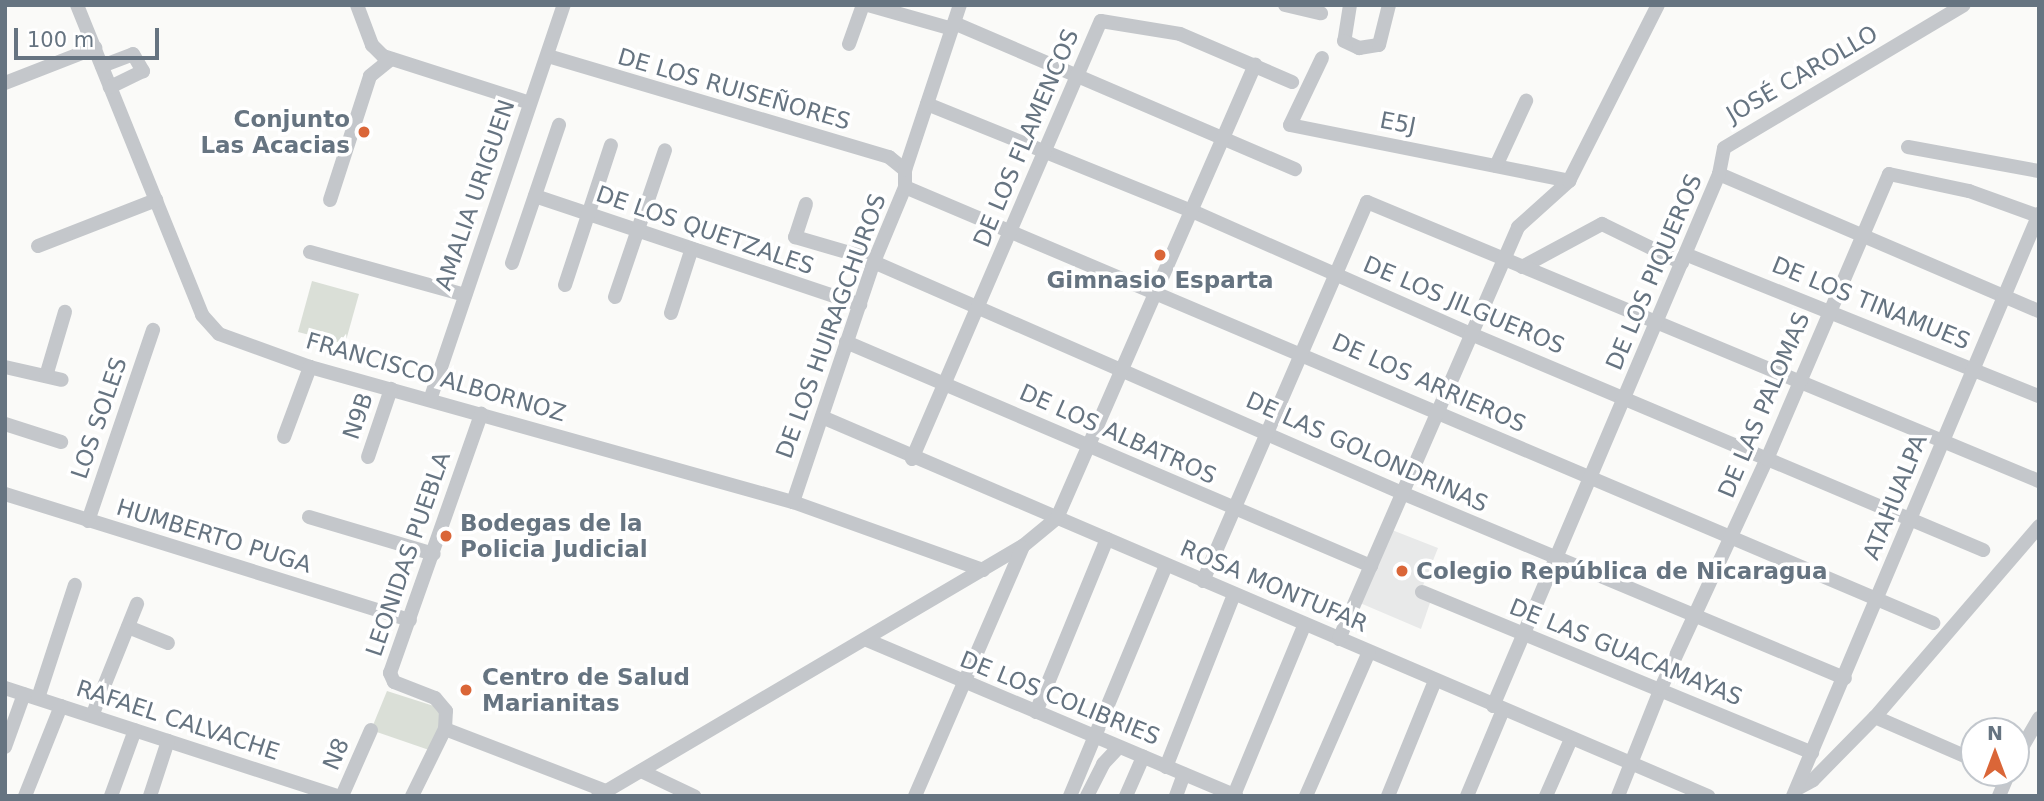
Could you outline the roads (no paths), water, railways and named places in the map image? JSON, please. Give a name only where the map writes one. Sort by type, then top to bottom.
[{"type":"street","name":"FRANCISCO ALBORNOZ","points":[[78,5],[156,200],[210,326],[219,334],[310,367],[793,502],[983,570]]},
{"type":"street","points":[[357,5],[372,45],[391,59],[530,103]]},
{"type":"street","name":"AMALIA URIGUEN","points":[[430,400],[564,5]]},
{"type":"street","points":[[849,44],[863,5]]},
{"type":"street","points":[[868,5],[953,26],[1295,169]]},
{"type":"street","name":"DE LOS HUIRAGCHUROS","points":[[793,502],[873,264],[905,187],[905,170],[960,5]]},
{"type":"street","points":[[1285,5],[1321,13]]},
{"type":"street","points":[[1350,5],[1344,41],[1359,48],[1379,45],[1389,5]]},
{"type":"street","points":[[1339,639],[1518,227],[1569,181],[1658,5]]},
{"type":"street","name":"JOSÉ CAROLLO","points":[[1719,174],[1724,148],[1731,142],[1964,5]]},
{"type":"street","name":"DE LOS FLAMENCOS","points":[[912,459],[1101,21],[1180,34],[1292,82]]},
{"type":"street","points":[[5,83],[95,48]]},
{"type":"street","points":[[103,66],[133,54],[143,71],[110,87]]},
{"type":"street","name":"DE LOS RUISEÑORES","points":[[548,56],[872,152],[898,161],[905,170]]},
{"type":"street","name":"E5J","points":[[1322,58],[1290,125],[1569,181]]},
{"type":"street","points":[[330,200],[370,76],[391,59]]},
{"type":"street","points":[[412,796],[445,729],[602,793],[867,640],[1023,546],[1057,518],[1255,64]]},
{"type":"street","points":[[1496,166],[1526,101]]},
{"type":"street","name":"DE LOS JILGUEROS","points":[[927,104],[1192,211],[1471,334],[1983,550]]},
{"type":"street","points":[[512,263],[559,125]]},
{"type":"street","points":[[565,285],[611,145]]},
{"type":"street","points":[[1909,147],[2039,172]]},
{"type":"street","points":[[615,297],[665,150]]},
{"type":"street","name":"DE LOS PIQUEROS","points":[[1467,796],[1523,637],[1719,174],[2039,312]]},
{"type":"street","name":"DE LAS PALOMAS","points":[[1618,796],[1661,688],[1767,459],[1860,234],[1889,174],[1969,191],[2038,220]]},
{"type":"street","name":"DE LOS ARRIEROS","points":[[905,187],[1303,352],[1590,479],[1933,623]]},
{"type":"street","name":"DE LOS QUETZALES","points":[[535,196],[691,251],[860,305]]},
{"type":"street","points":[[38,246],[156,200]]},
{"type":"street","points":[[1203,580],[1367,202],[1655,325],[2039,481]]},
{"type":"street","name":"DE LAS GOLONDRINAS","points":[[806,204],[795,237],[873,264],[978,307],[1123,368],[1402,493],[1845,678]]},
{"type":"street","name":"ATAHUALPA","points":[[1795,792],[1878,599],[1940,443],[2038,220]]},
{"type":"street","name":"DE LOS TINAMUES","points":[[1522,267],[1602,224],[1684,258],[1829,310],[2039,396]]},
{"type":"street","points":[[671,313],[691,251]]},
{"type":"street","points":[[310,252],[465,295]]},
{"type":"street","points":[[46,376],[65,312]]},
{"type":"street","name":"LOS SOLES","points":[[88,521],[153,330]]},
{"type":"street","name":"DE LOS ALBATROS","points":[[846,342],[1234,510],[1371,566]]},
{"type":"street","points":[[5,367],[62,380]]},
{"type":"street","points":[[284,437],[310,367]]},
{"type":"street","name":"N9B","points":[[368,457],[391,389]]},
{"type":"street","name":"LEONIDAS PUEBLA","points":[[445,729],[443,704],[395,683],[391,677],[481,414]]},
{"type":"street","name":"ROSA MONTUFAR","points":[[822,417],[912,459],[1107,539],[1701,794]]},
{"type":"street","points":[[5,424],[61,442]]},
{"type":"street","name":"HUMBERTO PUGA","points":[[5,494],[410,620]]},
{"type":"street","points":[[309,517],[434,554]]},
{"type":"street","points":[[1795,792],[1813,780],[1875,717],[2039,526]]},
{"type":"street","points":[[1036,712],[1107,539]]},
{"type":"street","points":[[915,796],[1023,546]]},
{"type":"street","points":[[1070,796],[1097,738],[1166,565]]},
{"type":"street","points":[[5,747],[31,696],[75,585]]},
{"type":"street","name":"DE LAS GUACAMAYAS","points":[[1422,592],[1523,637],[1661,688],[1812,753]]},
{"type":"street","points":[[1166,766],[1234,594]]},
{"type":"street","points":[[92,716],[137,604]]},
{"type":"street","points":[[1235,795],[1305,624]]},
{"type":"street","points":[[128,626],[168,643]]},
{"type":"street","name":"DE LOS COLIBRIES","points":[[867,640],[962,683],[1235,795]]},
{"type":"street","points":[[1306,796],[1369,652]]},
{"type":"street","points":[[1388,796],[1436,681]]},
{"type":"street","name":"RAFAEL CALVACHE","points":[[5,688],[337,796]]},
{"type":"street","points":[[24,796],[61,706]]},
{"type":"street","points":[[1875,717],[1960,754]]},
{"type":"street","points":[[2030,734],[2039,718]]},
{"type":"street","points":[[111,796],[135,730]]},
{"type":"street","name":"N8","points":[[342,796],[371,730]]},
{"type":"street","points":[[1546,796],[1570,739]]},
{"type":"street","points":[[150,796],[168,741]]},
{"type":"street","points":[[1087,796],[1103,764],[1119,747]]},
{"type":"street","points":[[1126,796],[1143,757]]},
{"type":"street","points":[[641,771],[694,796]]},
{"type":"street","points":[[1177,796],[1184,774]]},
{"type":"place","name":"Conjunto Las Acacias","points":[[364,132]]},
{"type":"place","name":"Gimnasio Esparta","points":[[1160,255]]},
{"type":"place","name":"Bodegas de la Policia Judicial","points":[[446,536]]},
{"type":"place","name":"Colegio República de Nicaragua","points":[[1402,571]]},
{"type":"place","name":"Centro de Salud Marianitas","points":[[466,690]]}]
